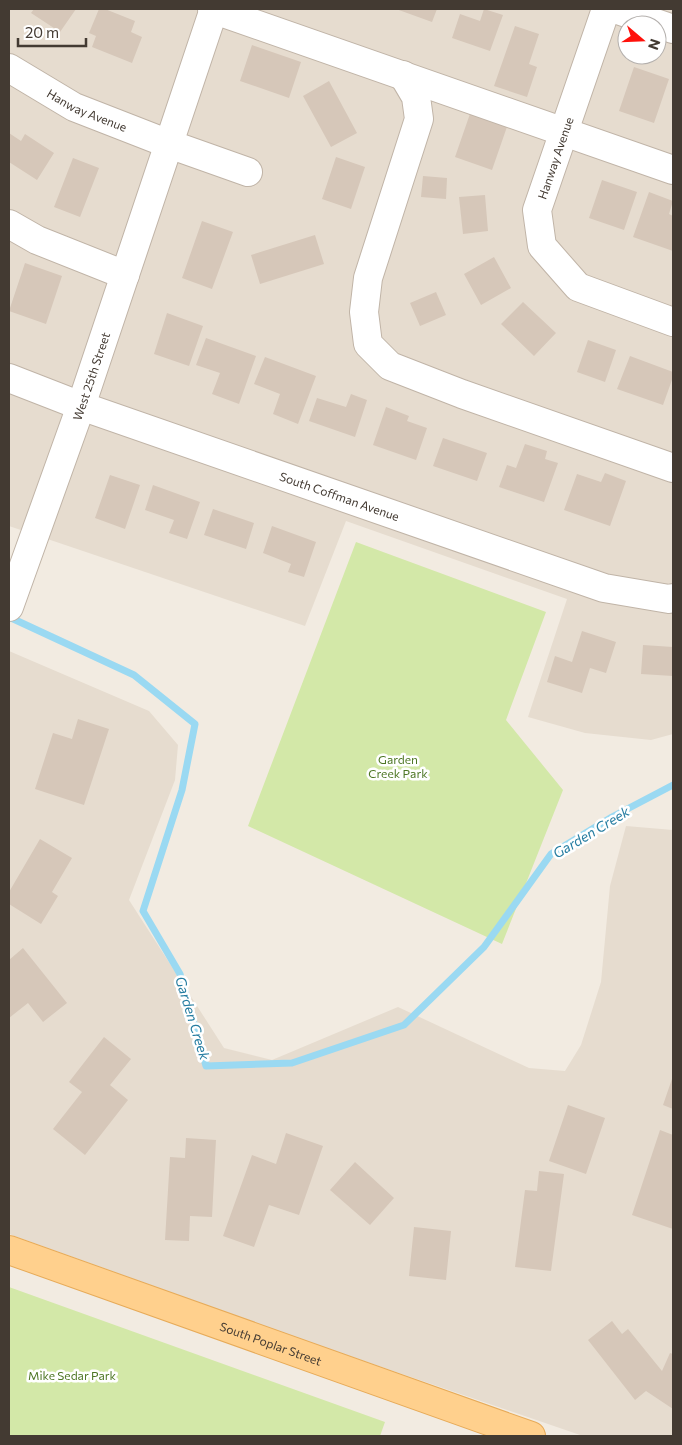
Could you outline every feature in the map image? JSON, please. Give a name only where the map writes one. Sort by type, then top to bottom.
[{"type":"main road","name":"South Poplar Street","points":[[9,1250],[531,1436]]},
{"type":"street","points":[[213,9],[673,170]]},
{"type":"street","name":"West 25th Street","points":[[9,607],[81,406],[213,9]]},
{"type":"street","name":"Hanway Avenue","points":[[606,9],[537,210],[542,246],[578,287],[673,322]]},
{"type":"street","points":[[615,9],[673,29]]},
{"type":"street","name":"Hanway Avenue","points":[[9,68],[74,107],[169,144]]},
{"type":"street","points":[[403,76],[416,97],[419,118],[368,278],[364,312],[368,344],[390,366],[462,394],[673,468]]},
{"type":"street","points":[[169,144],[248,172]]},
{"type":"street","points":[[9,224],[37,240],[125,275]]},
{"type":"street","name":"South Coffman Avenue","points":[[9,378],[81,406],[604,588],[669,599],[673,598]]},
{"type":"shaded area","points":[[9,9],[673,9],[673,734],[651,740],[585,733],[528,717],[567,599],[346,521],[305,626],[9,526]]},
{"type":"shaded area","points":[[9,651],[149,711],[178,745],[175,780],[129,900],[224,1048],[272,1060],[398,1007],[529,1068],[565,1071],[581,1045],[601,982],[610,886],[626,826],[673,830],[673,1436],[583,1436],[300,1339],[9,1234]]},
{"type":"green space","name":"Garden Creek Park","points":[[356,542],[546,612],[506,720],[563,790],[502,944],[248,826]]},
{"type":"green space","name":"Mike Sedar Park","points":[[9,1287],[385,1422],[380,1436],[9,1436]]},
{"type":"building","points":[[34,9],[76,9],[60,32],[31,13]]},
{"type":"building","points":[[99,9],[105,9],[135,21],[131,32],[142,37],[132,63],[92,47],[96,36],[89,33]]},
{"type":"building","points":[[396,9],[437,9],[432,22]]},
{"type":"building","points":[[484,9],[503,15],[490,51],[452,38],[460,14],[480,21]]},
{"type":"building","points":[[515,26],[539,34],[529,64],[537,67],[527,97],[494,86]]},
{"type":"building","points":[[252,45],[301,62],[289,98],[240,81]]},
{"type":"building","points":[[634,67],[669,79],[654,123],[619,111]]},
{"type":"building","points":[[329,81],[357,133],[331,147],[303,96]]},
{"type":"building","points":[[472,108],[509,121],[492,170],[455,157]]},
{"type":"building","points":[[9,133],[21,141],[25,134],[54,153],[37,180],[9,162]]},
{"type":"building","points":[[336,157],[365,167],[351,209],[322,199]]},
{"type":"building","points":[[73,158],[99,168],[80,217],[54,207]]},
{"type":"building","points":[[423,176],[447,178],[446,199],[421,197]]},
{"type":"building","points":[[602,180],[637,192],[624,230],[589,218]]},
{"type":"building","points":[[649,192],[673,201],[669,214],[673,216],[673,251],[633,237]]},
{"type":"building","points":[[485,195],[488,231],[463,234],[459,197]]},
{"type":"building","points":[[202,221],[233,232],[212,289],[182,278]]},
{"type":"building","points":[[315,235],[324,264],[260,284],[251,255]]},
{"type":"building","points":[[494,257],[511,288],[481,305],[464,274]]},
{"type":"building","points":[[25,263],[62,276],[46,324],[9,311]]},
{"type":"building","points":[[436,292],[446,315],[420,326],[410,303]]},
{"type":"building","points":[[523,302],[556,333],[534,356],[501,324]]},
{"type":"building","points":[[167,313],[203,326],[189,366],[154,354]]},
{"type":"building","points":[[206,338],[256,356],[239,404],[212,394],[220,373],[196,365]]},
{"type":"building","points":[[588,340],[616,350],[605,382],[577,372]]},
{"type":"building","points":[[630,356],[673,372],[663,405],[617,389]]},
{"type":"building","points":[[265,357],[316,376],[298,424],[273,414],[280,394],[254,384]]},
{"type":"building","points":[[351,394],[367,400],[355,437],[309,421],[317,398],[346,407]]},
{"type":"building","points":[[386,407],[409,416],[407,421],[427,428],[416,460],[373,445]]},
{"type":"building","points":[[443,438],[487,453],[477,481],[433,466]]},
{"type":"building","points":[[525,444],[547,451],[545,459],[558,463],[544,502],[499,487],[507,465],[516,468]]},
{"type":"building","points":[[605,473],[626,481],[610,526],[564,510],[577,474],[601,482]]},
{"type":"building","points":[[110,475],[140,485],[125,529],[95,518]]},
{"type":"building","points":[[153,485],[200,502],[187,539],[169,533],[174,520],[145,510]]},
{"type":"building","points":[[213,509],[254,523],[246,549],[204,535]]},
{"type":"building","points":[[272,526],[316,542],[304,577],[288,572],[291,564],[263,553]]},
{"type":"building","points":[[582,631],[616,642],[606,673],[590,668],[582,693],[547,682],[555,656],[572,662]]},
{"type":"building","points":[[643,645],[673,647],[673,676],[641,674]]},
{"type":"building","points":[[78,719],[109,729],[84,805],[35,789],[53,733],[72,739]]},
{"type":"building","points":[[40,839],[72,858],[52,892],[58,896],[41,924],[9,904],[9,892]]},
{"type":"building","points":[[23,948],[67,1003],[43,1022],[28,1003],[9,1018],[9,960]]},
{"type":"building","points":[[104,1037],[131,1059],[110,1085],[128,1100],[85,1155],[53,1129],[82,1092],[69,1082]]},
{"type":"building","points":[[673,1076],[673,1109],[663,1105]]},
{"type":"building","points":[[568,1105],[605,1118],[586,1174],[549,1161]]},
{"type":"building","points":[[660,1130],[673,1135],[673,1229],[632,1215]]},
{"type":"building","points":[[286,1133],[323,1146],[299,1215],[269,1205],[254,1247],[223,1236],[252,1155],[276,1164]]},
{"type":"building","points":[[186,1138],[216,1140],[212,1217],[190,1216],[189,1241],[165,1240],[170,1157],[185,1158]]},
{"type":"building","points":[[355,1162],[394,1198],[370,1225],[330,1190]]},
{"type":"building","points":[[539,1171],[564,1174],[551,1271],[515,1267],[525,1190],[537,1191]]},
{"type":"building","points":[[414,1227],[451,1231],[446,1280],[409,1276]]},
{"type":"building","points":[[612,1321],[622,1334],[628,1329],[662,1371],[670,1353],[673,1354],[673,1409],[646,1391],[635,1400],[588,1340]]},
{"type":"waterway","name":"Garden Creek","points":[[9,617],[134,675],[195,724],[182,790],[143,911],[180,974],[206,1066],[292,1063],[404,1025],[484,947],[551,854],[612,817],[673,785]]}]
